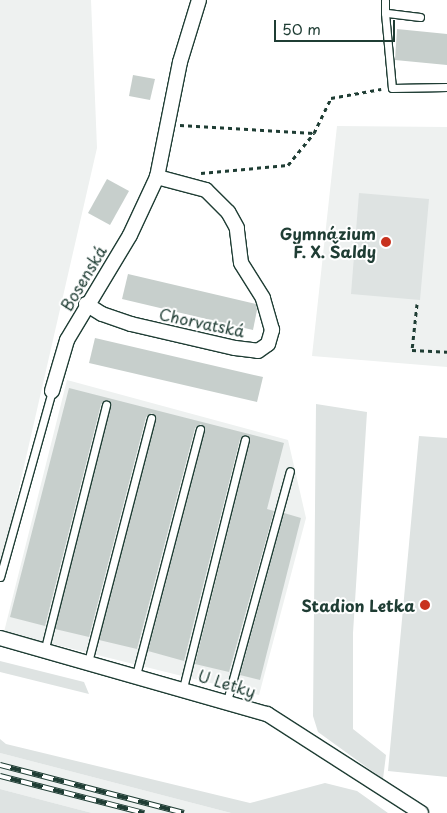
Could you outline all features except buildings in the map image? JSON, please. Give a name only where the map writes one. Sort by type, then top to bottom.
[{"type":"street","name":"Bosenská","points":[[52,391],[67,340],[86,304],[130,235],[157,177],[180,62],[199,0]]},
{"type":"street","name":"Chorvatská","points":[[86,304],[102,314],[131,324],[235,348],[258,351],[268,344],[272,330],[263,298],[241,263],[237,228],[228,212],[206,190],[157,177]]},
{"type":"street","name":"U Letky","points":[[0,638],[44,652],[88,662],[228,701],[267,714],[421,813]]},
{"type":"lane","points":[[385,0],[392,88],[447,87]]},
{"type":"lane","points":[[385,13],[420,16]]},
{"type":"lane","name":"Bosenská","points":[[0,577],[52,391]]},
{"type":"lane","points":[[44,652],[106,405]]},
{"type":"lane","points":[[88,662],[151,418]]},
{"type":"lane","points":[[136,675],[200,429]]},
{"type":"lane","points":[[182,688],[245,440]]},
{"type":"lane","points":[[228,701],[290,471]]},
{"type":"path","points":[[195,174],[288,165],[314,133],[331,98],[392,88]]},
{"type":"path","points":[[167,124],[314,133]]},
{"type":"path","points":[[417,304],[412,350],[447,352]]},
{"type":"shaded area","points":[[0,0],[91,0],[97,148],[0,571]]},
{"type":"shaded area","name":"Gymnázium F. X. Šaldy","points":[[337,126],[447,127],[447,367],[312,356]]},
{"type":"shaded area","points":[[359,193],[429,199],[420,300],[351,294]]},
{"type":"shaded area","points":[[67,380],[288,440],[306,518],[259,695],[4,632]]},
{"type":"shaded area","points":[[316,404],[367,412],[353,633],[353,729],[386,755],[383,779],[318,732],[313,716]]},
{"type":"shaded area","name":"Stadion Letka","points":[[419,436],[447,438],[447,777],[388,771]]},
{"type":"shaded area","points":[[0,661],[84,682],[89,694],[0,672]]},
{"type":"shaded area","points":[[0,739],[6,744],[250,803],[325,783],[357,791],[388,813],[231,813],[0,753]]},
{"type":"shaded area","points":[[0,753],[231,813],[92,813],[0,789]]},
{"type":"shaded area","points":[[0,789],[92,813],[0,813]]},
{"type":"railway","points":[[0,765],[184,813]]},
{"type":"railway","points":[[0,776],[144,813]]},
{"type":"place","name":"Gymnázium F. X. Šaldy","points":[[386,242]]},
{"type":"place","name":"Stadion Letka","points":[[425,605]]}]
